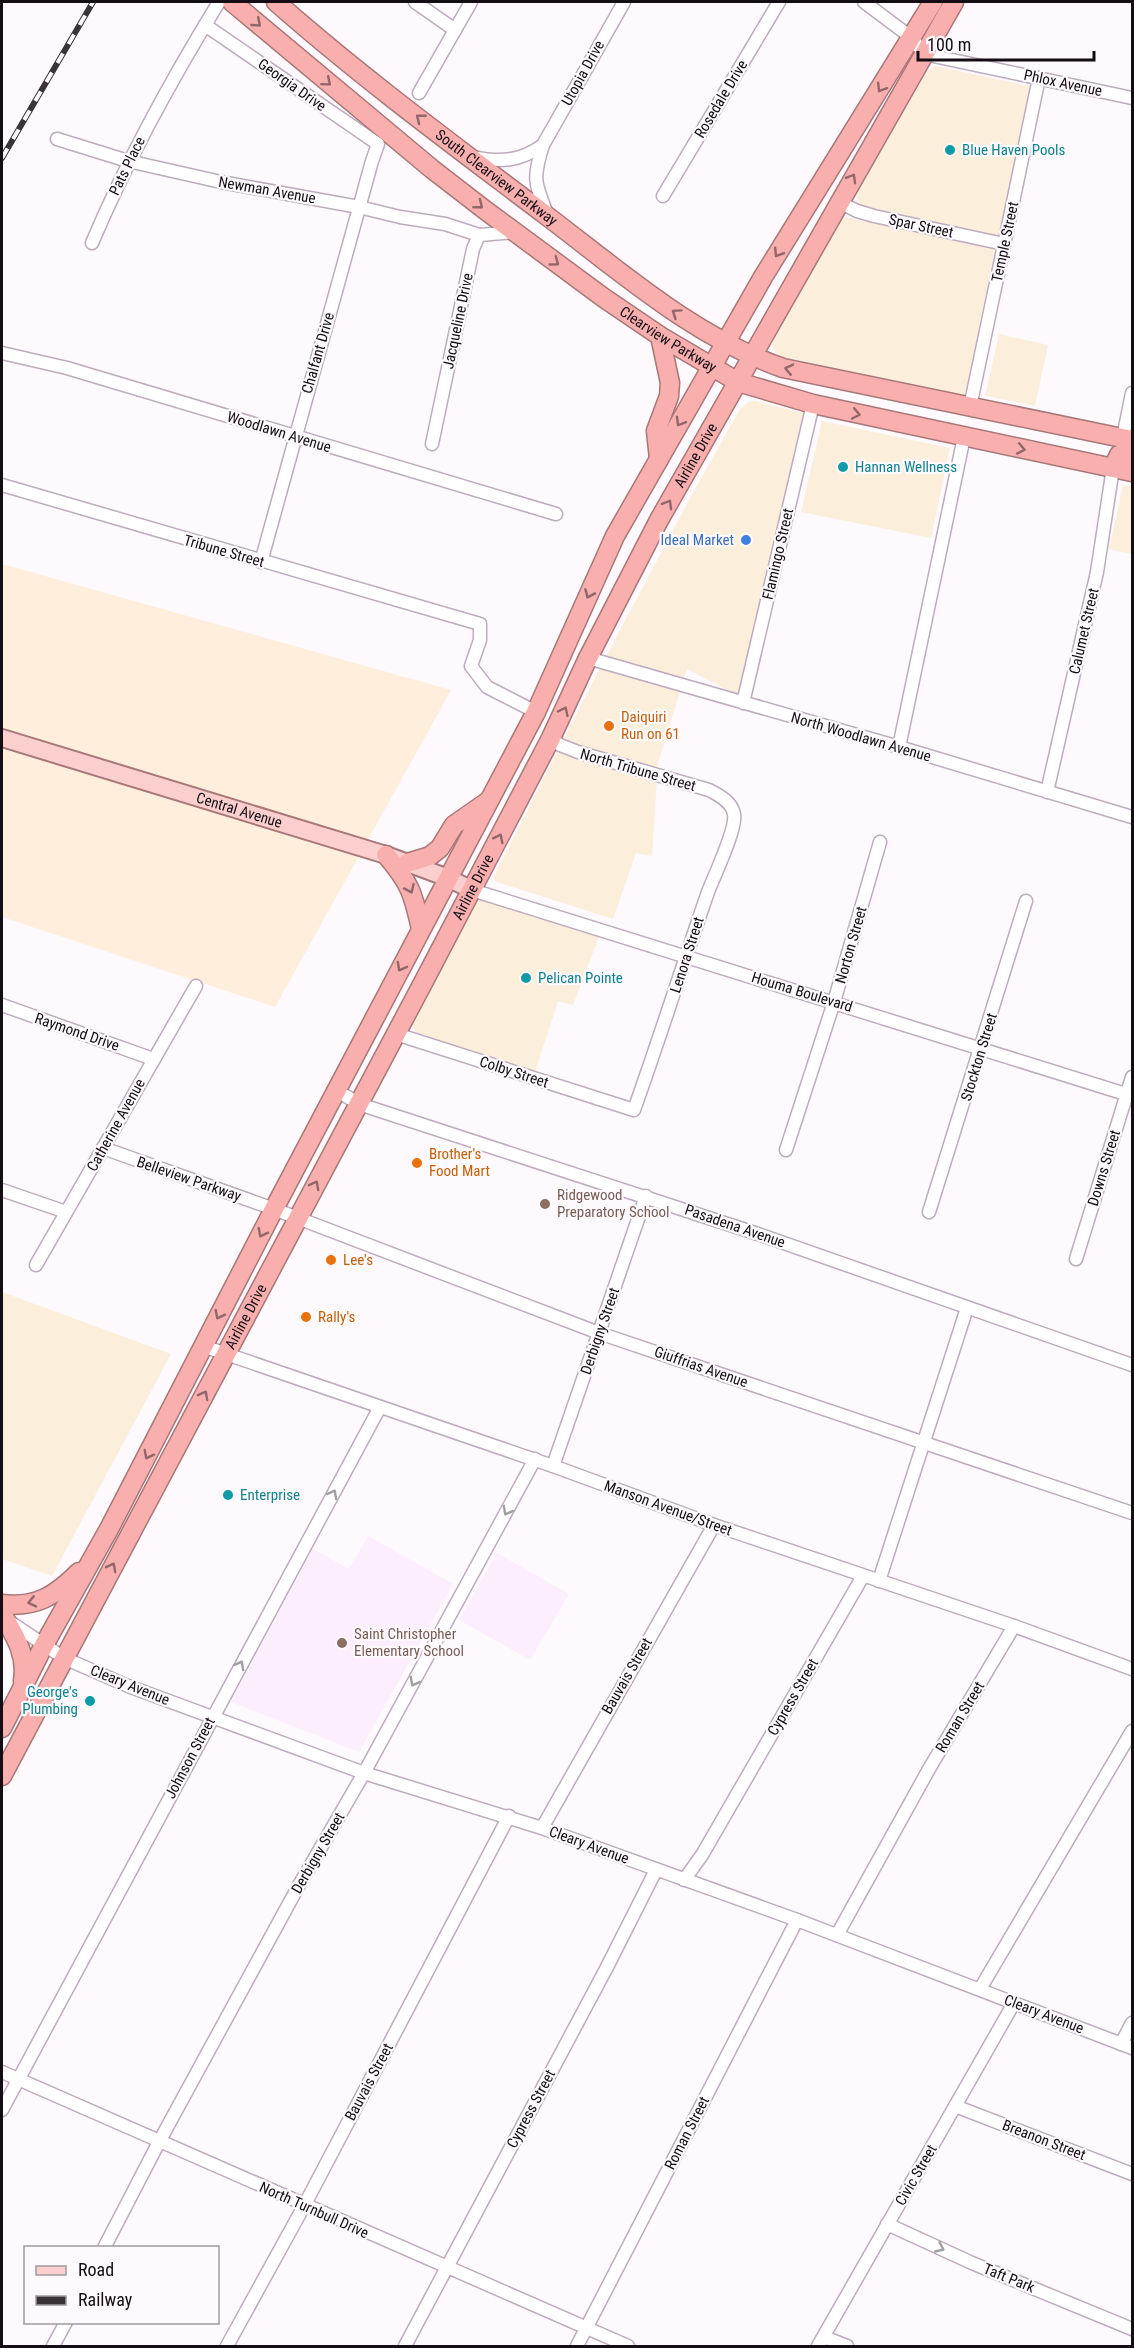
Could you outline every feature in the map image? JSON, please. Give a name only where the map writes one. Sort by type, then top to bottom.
[{"type":"highway","name":"Clearview Parkway","points":[[232,2],[432,168],[514,232],[604,298],[711,368],[738,382],[813,404],[1132,472]]},
{"type":"highway","name":"South Clearview Parkway","points":[[276,2],[467,155],[678,315],[726,343]]},
{"type":"highway","name":"Airline Drive","points":[[2,1728],[44,1645],[109,1529],[336,1090],[536,712],[615,536],[763,277],[933,2]]},
{"type":"highway","name":"Airline Drive","points":[[2,1776],[472,890],[551,738],[659,520],[954,2]]},
{"type":"highway","points":[[659,459],[656,431],[669,396],[670,382],[660,336]]},
{"type":"highway","name":"Clearview Parkway","points":[[726,343],[753,358],[783,368],[970,407],[1129,444]]},
{"type":"highway","points":[[1113,468],[1119,455],[1129,444]]},
{"type":"highway","points":[[574,627],[583,635],[585,666]]},
{"type":"highway","points":[[407,863],[430,856],[440,848],[453,825],[489,801]]},
{"type":"highway","points":[[386,855],[405,877],[415,899],[421,929]]},
{"type":"highway","points":[[22,1687],[24,1664],[22,1651],[3,1613],[50,1597],[91,1561]]},
{"type":"main road","name":"Central Avenue","points":[[2,738],[386,855],[448,878],[472,890]]},
{"type":"street","name":"Pats Place","points":[[92,243],[128,161],[165,91],[219,2]]},
{"type":"street","points":[[415,2],[454,30]]},
{"type":"street","points":[[419,93],[471,2]]},
{"type":"street","name":"Utopia Drive","points":[[549,217],[536,186],[535,170],[543,145],[624,2]]},
{"type":"street","name":"Rosedale Drive","points":[[663,196],[779,2]]},
{"type":"street","points":[[864,2],[912,38],[924,54]]},
{"type":"street","name":"Georgia Drive","points":[[205,25],[378,144]]},
{"type":"street","name":"Phlox Avenue","points":[[924,54],[1132,98]]},
{"type":"street","name":"Temple Street","points":[[970,407],[1039,78]]},
{"type":"street","name":"Newman Avenue","points":[[57,139],[128,161],[221,182],[445,224],[479,235]]},
{"type":"street","name":"Chalfant Drive","points":[[261,562],[294,437],[378,144]]},
{"type":"street","points":[[467,155],[508,161],[531,154],[543,145]]},
{"type":"street","name":"Spar Street","points":[[839,202],[857,212],[1004,244]]},
{"type":"street","points":[[479,235],[514,232]]},
{"type":"street","name":"Jacqueline Drive","points":[[432,444],[473,249],[479,235]]},
{"type":"street","name":"Woodlawn Avenue","points":[[2,353],[67,368],[556,514]]},
{"type":"street","points":[[1129,444],[1132,393]]},
{"type":"street","name":"Flamingo Street","points":[[743,704],[813,404]]},
{"type":"street","points":[[899,747],[964,437]]},
{"type":"street","name":"Calumet Street","points":[[1047,792],[1097,572],[1113,468]]},
{"type":"street","name":"Tribune Street","points":[[2,485],[480,624],[480,640],[471,666],[487,687],[536,712]]},
{"type":"street","name":"North Woodlawn Avenue","points":[[585,666],[743,704],[899,747],[1132,817]]},
{"type":"street","name":"North Tribune Street","points":[[551,738],[560,745],[578,752],[709,790],[726,801]]},
{"type":"street","name":"Lenora Street","points":[[633,1111],[688,957],[708,892],[732,832],[735,816],[731,805],[726,801]]},
{"type":"street","name":"Norton Street","points":[[786,1150],[834,1002],[880,842]]},
{"type":"street","name":"Houma Boulevard","points":[[472,890],[1130,1096]]},
{"type":"street","name":"Stockton Street","points":[[929,1212],[1026,901]]},
{"type":"street","name":"Catherine Avenue","points":[[36,1264],[196,986]]},
{"type":"street","name":"Raymond Drive","points":[[2,1005],[153,1059]]},
{"type":"street","name":"Colby Street","points":[[396,1034],[633,1111]]},
{"type":"street","name":"Downs Street","points":[[1076,1259],[1130,1096],[1132,1077]]},
{"type":"street","name":"Pasadena Avenue","points":[[336,1090],[359,1104],[646,1196],[1132,1365]]},
{"type":"street","name":"Belleview Parkway","points":[[103,1148],[274,1209]]},
{"type":"street","points":[[2,1190],[66,1212]]},
{"type":"street","name":"Derbigny Street","points":[[554,1466],[646,1196]]},
{"type":"street","name":"Giuffrias Avenue","points":[[274,1209],[599,1333],[1132,1514]]},
{"type":"street","points":[[879,1581],[967,1308]]},
{"type":"street","name":"Manson Avenue/Street","points":[[203,1347],[535,1459],[714,1525],[1014,1626],[1132,1669]]},
{"type":"street","name":"Johnson Street","points":[[2,2110],[380,1407]]},
{"type":"street","name":"Derbigny Street","points":[[106,2246],[159,2142],[298,1887],[364,1773],[535,1459]]},
{"type":"street","name":"Bauvais Street","points":[[542,1828],[714,1525]]},
{"type":"street","name":"Cypress Street","points":[[684,1880],[702,1855],[863,1576]]},
{"type":"street","name":"Cleary Avenue","points":[[3,1613],[64,1658],[128,1686],[364,1773],[509,1816],[797,1920],[1126,2046]]},
{"type":"street","name":"Roman Street","points":[[837,1935],[929,1769],[1014,1626]]},
{"type":"street","points":[[980,1989],[1132,1731]]},
{"type":"street","name":"Bauvais Street","points":[[227,2346],[304,2206],[509,1816]]},
{"type":"street","name":"Cypress Street","points":[[405,2346],[606,1969],[656,1870]]},
{"type":"street","name":"Roman Street","points":[[577,2346],[797,1920]]},
{"type":"street","name":"Civic Street","points":[[821,2342],[1014,2003]]},
{"type":"street","points":[[1126,2046],[1132,2023]]},
{"type":"street","name":"North Turnbull Drive","points":[[2,2072],[628,2346]]},
{"type":"street","name":"Breanon Street","points":[[955,2106],[1132,2174]]},
{"type":"street","name":"Taft Park","points":[[887,2224],[972,2263],[1132,2329]]},
{"type":"street","points":[[53,2346],[65,2324]]},
{"type":"street","points":[[821,2342],[848,2346]]},
{"type":"shaded area","points":[[935,66],[1030,86],[998,237],[863,209],[856,202],[858,191],[927,72]]},
{"type":"shaded area","points":[[846,217],[995,249],[965,395],[778,356],[772,346],[773,342],[841,218]]},
{"type":"shaded area","points":[[999,334],[1048,345],[1035,406],[985,396]]},
{"type":"shaded area","points":[[755,401],[804,413],[743,690],[735,694],[687,669],[658,763],[652,856],[636,853],[613,919],[497,882],[493,878],[689,500],[740,409],[749,402]]},
{"type":"shaded area","points":[[822,421],[950,448],[931,538],[801,512]]},
{"type":"shaded area","points":[[1123,485],[1132,486],[1132,554],[1109,549]]},
{"type":"shaded area","points":[[2,564],[451,690],[275,1007],[2,917]]},
{"type":"shaded area","points":[[479,899],[600,934],[573,1005],[558,1001],[535,1072],[418,1033],[412,1027],[411,1022],[472,905]]},
{"type":"shaded area","points":[[2,1292],[171,1354],[52,1576],[2,1559]]},
{"type":"shaded area","name":"Saint Christopher Elementary School","points":[[368,1536],[453,1584],[359,1752],[231,1702],[313,1549],[349,1569]]},
{"type":"shaded area","name":"Saint Christopher Elementary School","points":[[497,1553],[569,1594],[530,1660],[459,1620]]},
{"type":"railway","points":[[2,158],[93,2]]},
{"type":"place","name":"Blue Haven Pools","points":[[950,150]]},
{"type":"place","name":"Hannan Wellness","points":[[843,467]]},
{"type":"place","name":"Ideal Market","points":[[746,540]]},
{"type":"place","name":"Daiquiri Run on 61","points":[[609,726]]},
{"type":"place","name":"Pelican Pointe","points":[[526,978]]},
{"type":"place","name":"Brother's Food Mart","points":[[417,1163]]},
{"type":"place","name":"Ridgewood Preparatory School","points":[[545,1204]]},
{"type":"place","name":"Lee's","points":[[331,1260]]},
{"type":"place","name":"Rally's","points":[[306,1317]]},
{"type":"place","name":"Enterprise","points":[[228,1495]]},
{"type":"place","name":"Saint Christopher Elementary School","points":[[342,1643]]},
{"type":"place","name":"George's Plumbing","points":[[90,1701]]}]
